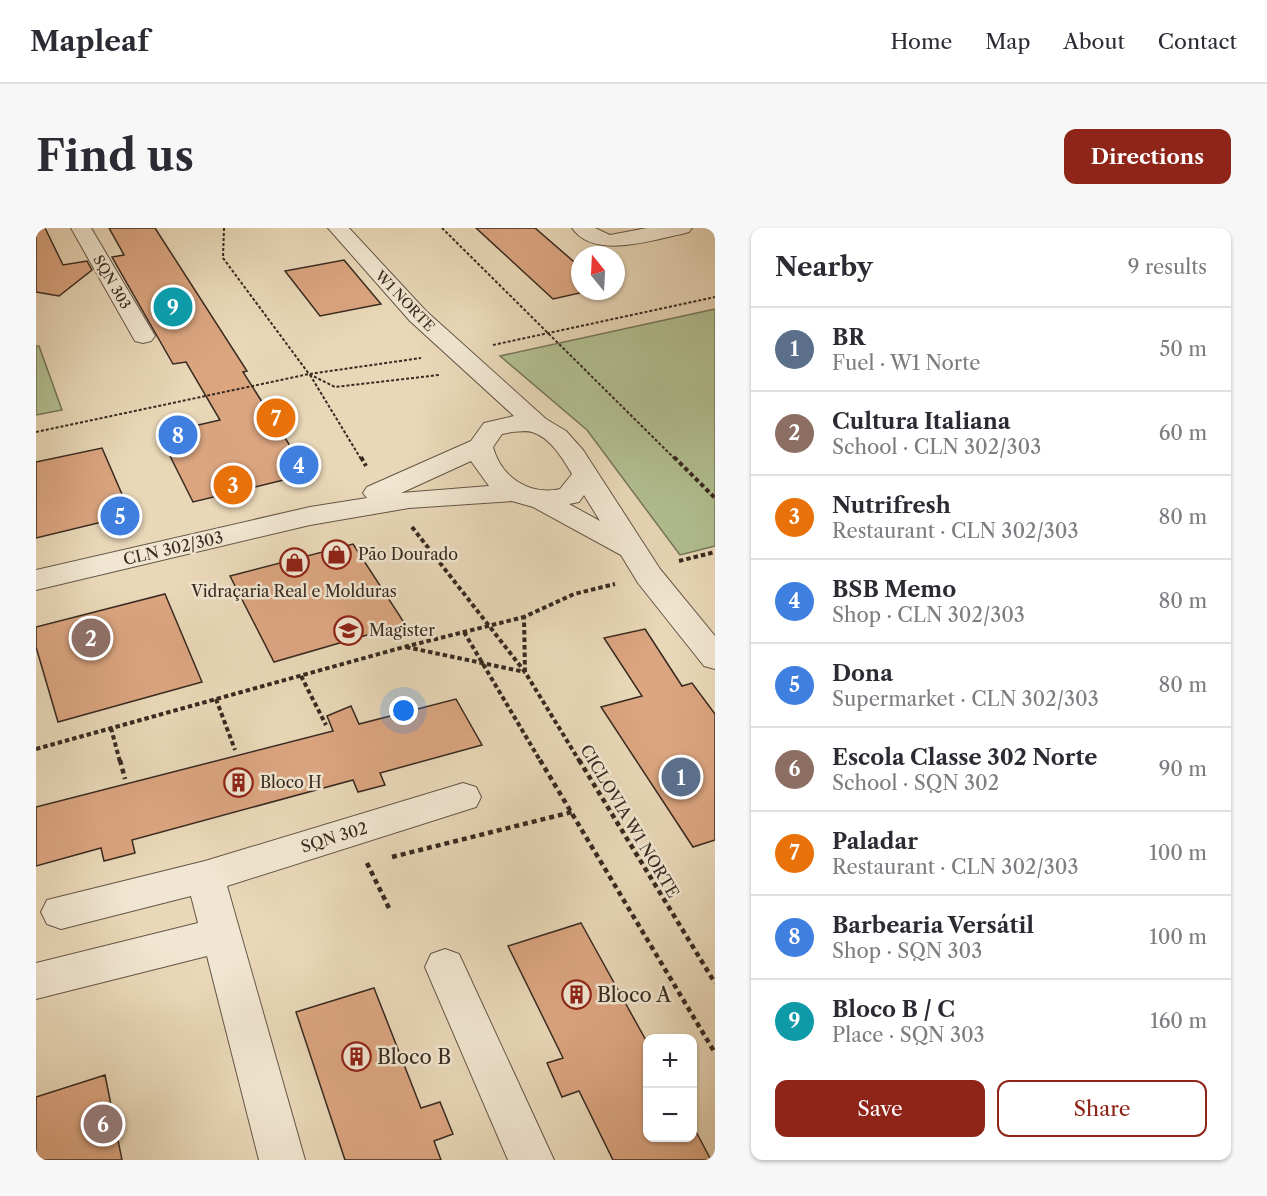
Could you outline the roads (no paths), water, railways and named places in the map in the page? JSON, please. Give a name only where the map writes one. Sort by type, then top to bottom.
[{"type":"street","name":"SQN 303","points":[[81,228],[143,336]]},
{"type":"street","name":"W1 NORTE","points":[[338,228],[418,316],[537,424]]},
{"type":"street","points":[[582,228],[608,241],[682,228]]},
{"type":"street","points":[[476,370],[487,437],[482,458],[492,475],[634,550]]},
{"type":"street","points":[[487,437],[512,424],[537,424],[557,436],[574,456],[650,576],[715,658]]},
{"type":"street","name":"CLN 302/303","points":[[310,516],[393,487],[487,437]]},
{"type":"street","points":[[529,496],[569,496],[585,476]]},
{"type":"street","name":"CLN 302/303","points":[[36,580],[310,516],[409,500],[529,496]]},
{"type":"street","name":"SQN 302","points":[[61,912],[205,877],[463,796]]},
{"type":"street","points":[[205,877],[282,1160]]},
{"type":"street","points":[[36,981],[221,935]]},
{"type":"street","points":[[445,967],[531,1160]]},
{"type":"place","name":"Bloco B / C","points":[[173,307]]},
{"type":"place","name":"Paladar","points":[[276,418]]},
{"type":"place","name":"Barbearia Versátil","points":[[178,435]]},
{"type":"place","name":"BSB Memo","points":[[299,465]]},
{"type":"place","name":"Nutrifresh","points":[[233,485]]},
{"type":"place","name":"Dona","points":[[120,516]]},
{"type":"place","name":"Pão Dourado","points":[[337,554]]},
{"type":"place","name":"Vidraçaria Real e Molduras","points":[[294,563]]},
{"type":"place","name":"Magister","points":[[348,630]]},
{"type":"place","name":"Cultura Italiana","points":[[91,638]]},
{"type":"place","name":"BR","points":[[681,777]]},
{"type":"place","name":"Bloco H","points":[[239,782]]},
{"type":"place","name":"Bloco A","points":[[576,995]]},
{"type":"place","name":"Bloco B","points":[[356,1057]]},
{"type":"place","name":"Escola Classe 302 Norte","points":[[103,1124]]}]
